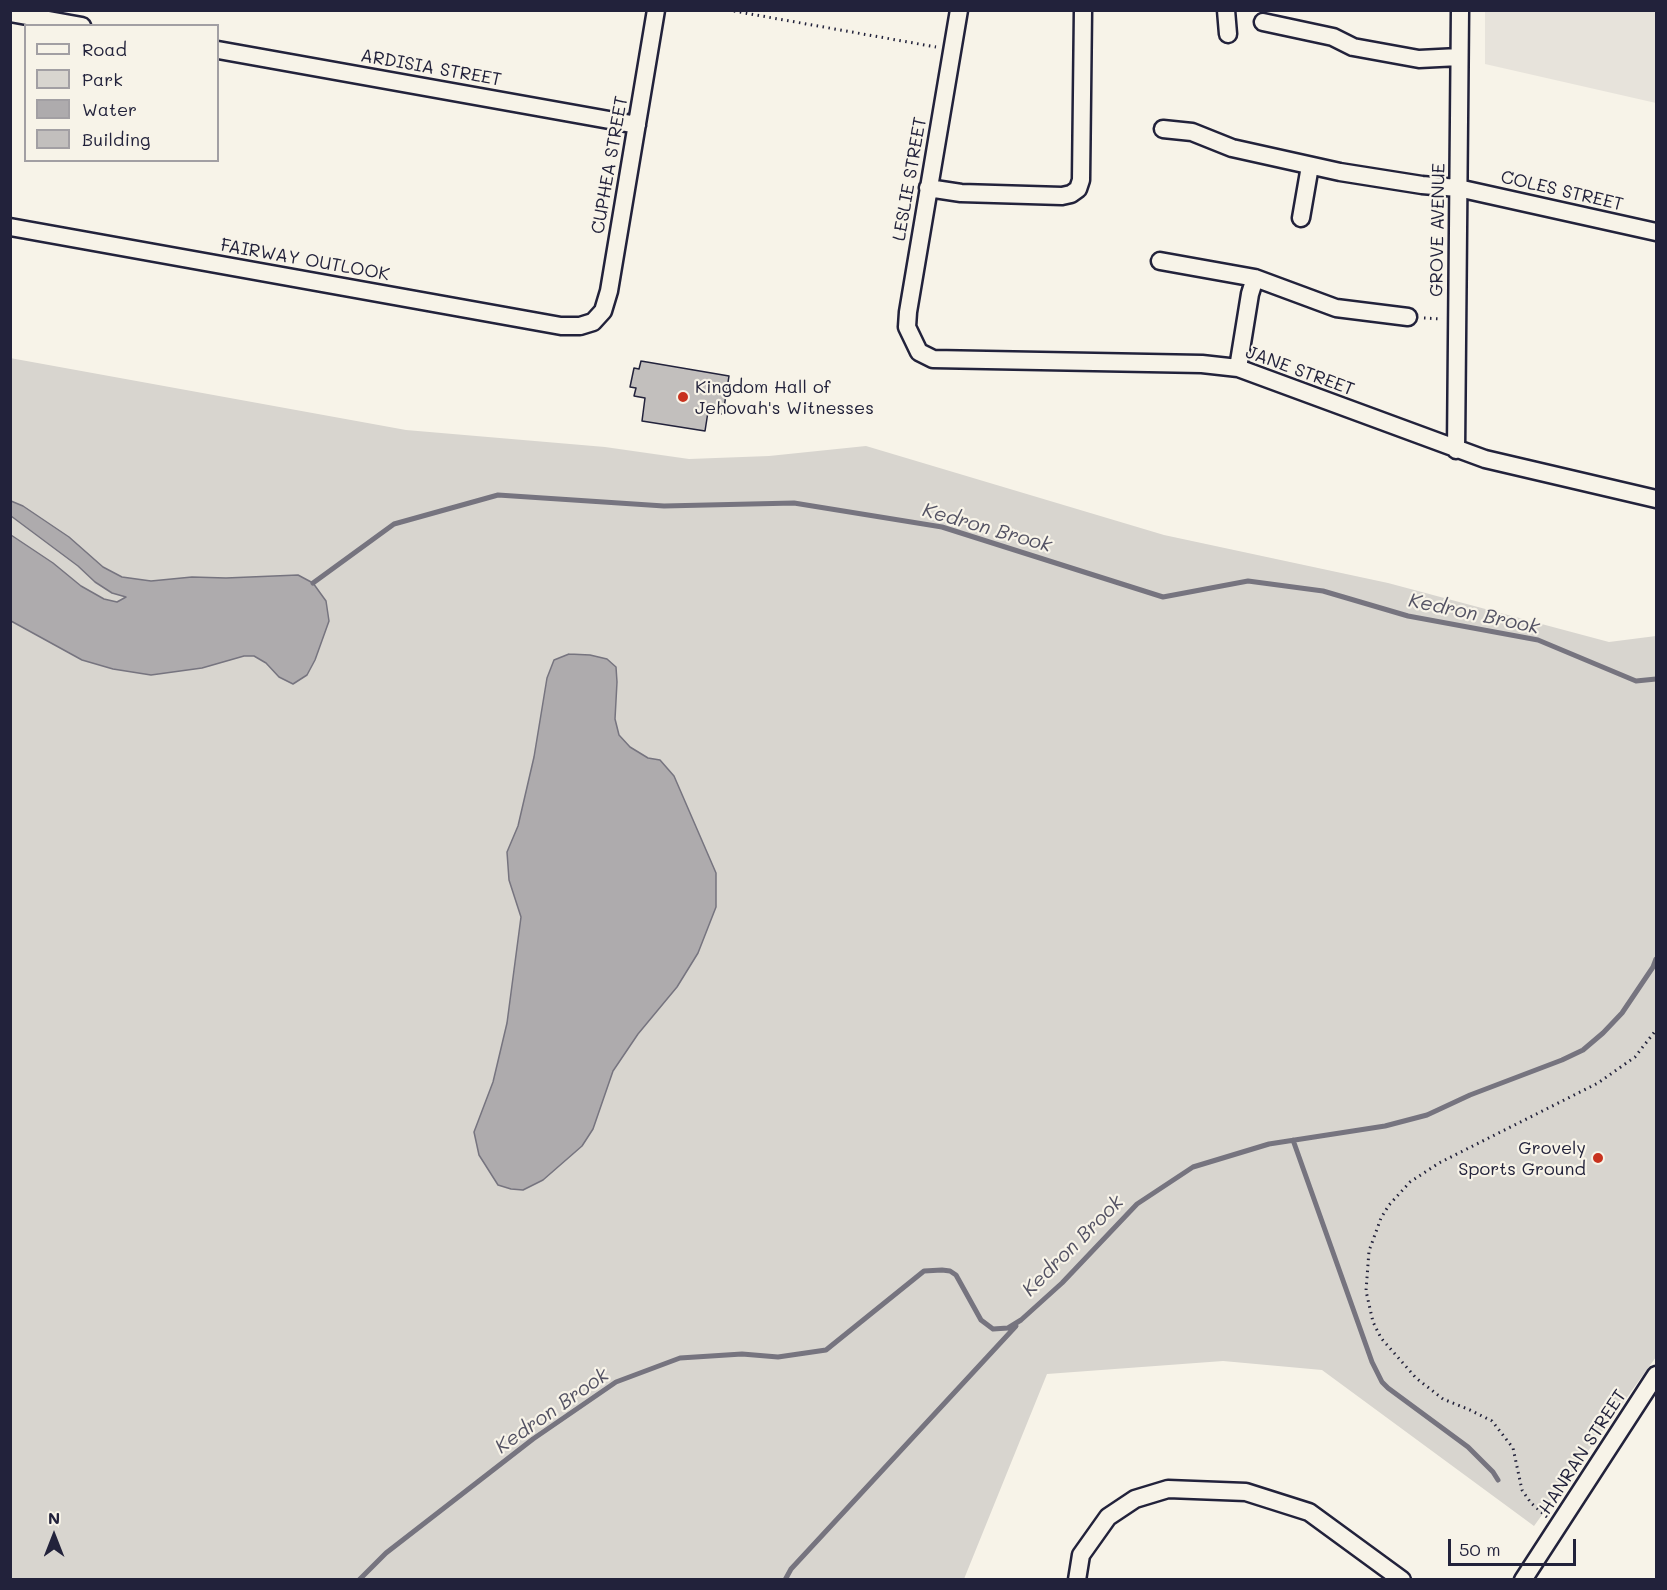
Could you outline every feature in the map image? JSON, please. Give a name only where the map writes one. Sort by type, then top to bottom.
[{"type":"street","name":"CUPHEA STREET","points":[[593,322],[603,311],[609,291],[656,10]]},
{"type":"street","name":"LESLIE STREET","points":[[919,352],[907,327],[907,320],[959,10]]},
{"type":"street","points":[[928,188],[961,193],[1062,196],[1078,189],[1081,180],[1083,10]]},
{"type":"street","points":[[1226,10],[1228,34]]},
{"type":"street","name":"GROVE AVENUE","points":[[1456,450],[1460,10]]},
{"type":"street","points":[[10,13],[71,24]]},
{"type":"street","points":[[1263,22],[1333,37],[1353,47],[1419,59],[1459,57]]},
{"type":"street","name":"ARDISIA STREET","points":[[219,50],[637,125]]},
{"type":"street","name":"COLES STREET","points":[[1163,129],[1192,132],[1232,148],[1310,166],[1422,185],[1458,188],[1656,232]]},
{"type":"street","points":[[1301,218],[1310,166]]},
{"type":"street","name":"FAIRWAY OUTLOOK","points":[[10,227],[561,326],[580,326],[593,322]]},
{"type":"street","points":[[1160,261],[1255,278],[1336,308],[1408,317]]},
{"type":"street","points":[[1238,368],[1250,294],[1255,278]]},
{"type":"street","name":"JANE STREET","points":[[919,352],[933,359],[1202,364],[1238,368],[1456,450],[1656,500]]},
{"type":"street","name":"HANRAN STREET","points":[[1523,1580],[1656,1375]]},
{"type":"street","points":[[1077,1580],[1081,1555],[1108,1517],[1135,1499],[1168,1489],[1245,1492],[1309,1512],[1402,1580]]},
{"type":"path","points":[[728,10],[952,50]]},
{"type":"path","points":[[1408,317],[1456,320]]},
{"type":"path","points":[[1558,1526],[1542,1514],[1522,1490],[1513,1448],[1492,1421],[1443,1399],[1416,1378],[1381,1338],[1373,1322],[1366,1291],[1369,1251],[1376,1229],[1389,1205],[1416,1177],[1439,1163],[1598,1083],[1635,1057],[1656,1030]]},
{"type":"shaded area","points":[[1485,11],[1656,11],[1656,103],[1485,64]]},
{"type":"green space","points":[[10,358],[406,430],[605,447],[689,459],[769,456],[866,446],[1164,535],[1388,583],[1609,642],[1656,636],[1656,1357],[1534,1526],[1322,1370],[1223,1361],[1047,1374],[964,1579],[11,1579]]},
{"type":"water","points":[[11,501],[23,506],[69,537],[103,567],[122,577],[151,581],[192,577],[298,575],[313,583],[326,601],[329,621],[307,675],[293,684],[279,677],[266,663],[254,656],[244,656],[202,668],[151,675],[113,669],[82,660],[11,621],[11,535],[53,563],[81,586],[104,599],[117,602],[126,597],[112,593],[95,582],[78,566],[11,516]]},
{"type":"water","points":[[569,654],[607,659],[616,667],[615,719],[619,735],[630,747],[648,758],[660,760],[674,776],[716,873],[716,907],[698,953],[677,987],[638,1034],[613,1071],[593,1129],[582,1146],[543,1180],[523,1190],[511,1189],[498,1185],[479,1155],[474,1132],[493,1082],[507,1023],[521,917],[509,880],[507,852],[518,826],[534,757],[547,678],[554,660]]},
{"type":"building","name":"Kingdom Hall of Jehovah's Witnesses","points":[[641,361],[729,376],[723,414],[708,412],[705,431],[642,421],[645,398],[634,396],[636,388],[630,387],[634,368],[639,369]]},
{"type":"waterway","name":"Kedron Brook","points":[[313,583],[394,524],[498,495],[664,506],[794,503],[942,527],[1163,597],[1248,581],[1323,591],[1408,616],[1538,640],[1636,681],[1656,679]]},
{"type":"waterway","name":"Kedron Brook","points":[[359,1580],[386,1553],[533,1439],[616,1382],[680,1358],[742,1354],[778,1357],[826,1350],[924,1271],[942,1270],[956,1275],[981,1320],[993,1329],[1008,1328],[1021,1320],[1062,1283],[1137,1204],[1193,1167],[1269,1144],[1385,1126],[1427,1115],[1470,1095],[1562,1060],[1583,1050],[1622,1013],[1656,959]]},
{"type":"waterway","points":[[1293,1140],[1372,1362],[1382,1382],[1468,1447],[1498,1480]]},
{"type":"waterway","points":[[785,1580],[791,1569],[1016,1326]]},
{"type":"place","name":"Kingdom Hall of Jehovah's Witnesses","points":[[683,397]]},
{"type":"place","name":"Grovely Sports Ground","points":[[1598,1158]]}]
